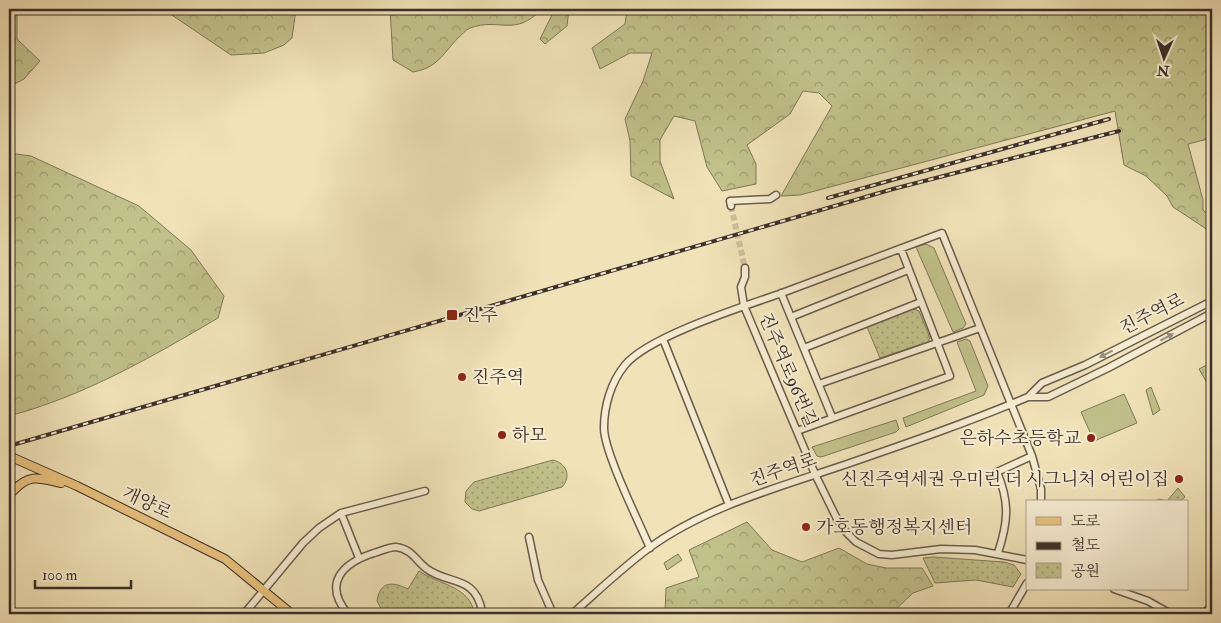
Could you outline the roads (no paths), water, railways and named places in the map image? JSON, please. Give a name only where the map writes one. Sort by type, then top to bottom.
[{"type":"main road","name":"개양로","points":[[9,456],[77,486],[225,558],[292,614]]},
{"type":"main road","points":[[11,494],[9,476],[77,486]]},
{"type":"main road","points":[[11,494],[22,481],[30,478]]},
{"type":"street","points":[[731,206],[730,201],[770,199],[776,195]]},
{"type":"street","points":[[650,548],[612,460],[604,430],[611,390],[622,370],[635,356],[663,339],[744,306],[942,233],[1032,456],[1042,500]]},
{"type":"street","points":[[797,431],[950,376],[901,248]]},
{"type":"street","points":[[744,306],[741,287],[745,277],[745,268]]},
{"type":"street","points":[[791,317],[908,270]]},
{"type":"street","points":[[781,293],[832,417]]},
{"type":"street","name":"진주역로","points":[[572,614],[650,548],[687,526],[728,506],[1012,404],[1028,397],[1042,383],[1085,365],[1212,301]]},
{"type":"street","points":[[804,348],[921,302]]},
{"type":"street","name":"진주역로96번길","points":[[744,306],[815,474],[846,532],[856,542],[879,554],[892,555],[941,550],[998,553],[1026,560]]},
{"type":"street","name":"진주역로","points":[[1028,397],[1048,397],[1108,368],[1212,312]]},
{"type":"street","points":[[819,384],[980,328]]},
{"type":"street","points":[[663,339],[728,506]]},
{"type":"street","points":[[998,553],[1005,530],[1007,509],[1005,490],[997,472],[1032,456]]},
{"type":"street","points":[[244,614],[303,543],[319,528],[342,513],[425,491]]},
{"type":"street","points":[[342,513],[359,558]]},
{"type":"street","points":[[530,538],[538,580],[553,614]]},
{"type":"street","points":[[348,614],[337,591],[338,575],[344,567],[359,558],[393,547],[404,548],[419,559],[426,568],[462,582],[471,588],[481,605],[482,611],[479,614]]},
{"type":"street","points":[[1009,614],[1026,586]]},
{"type":"street","points":[[1117,590],[1148,601],[1171,614]]},
{"type":"street","points":[[1204,614],[1212,606]]},
{"type":"tunnel","points":[[731,206],[745,268]]},
{"type":"railway","points":[[828,198],[1109,119]]},
{"type":"railway","points":[[9,446],[893,189],[1119,131]]},
{"type":"place","name":"진주","points":[[452,315]]},
{"type":"place","name":"진주역","points":[[462,377]]},
{"type":"place","name":"하모","points":[[502,435]]},
{"type":"place","name":"은하수초등학교","points":[[1091,438]]},
{"type":"place","name":"신진주역세권 우미린 더 시그니처 어린이집","points":[[1179,479]]},
{"type":"place","name":"가호동행정복지센터","points":[[806,527]]}]
